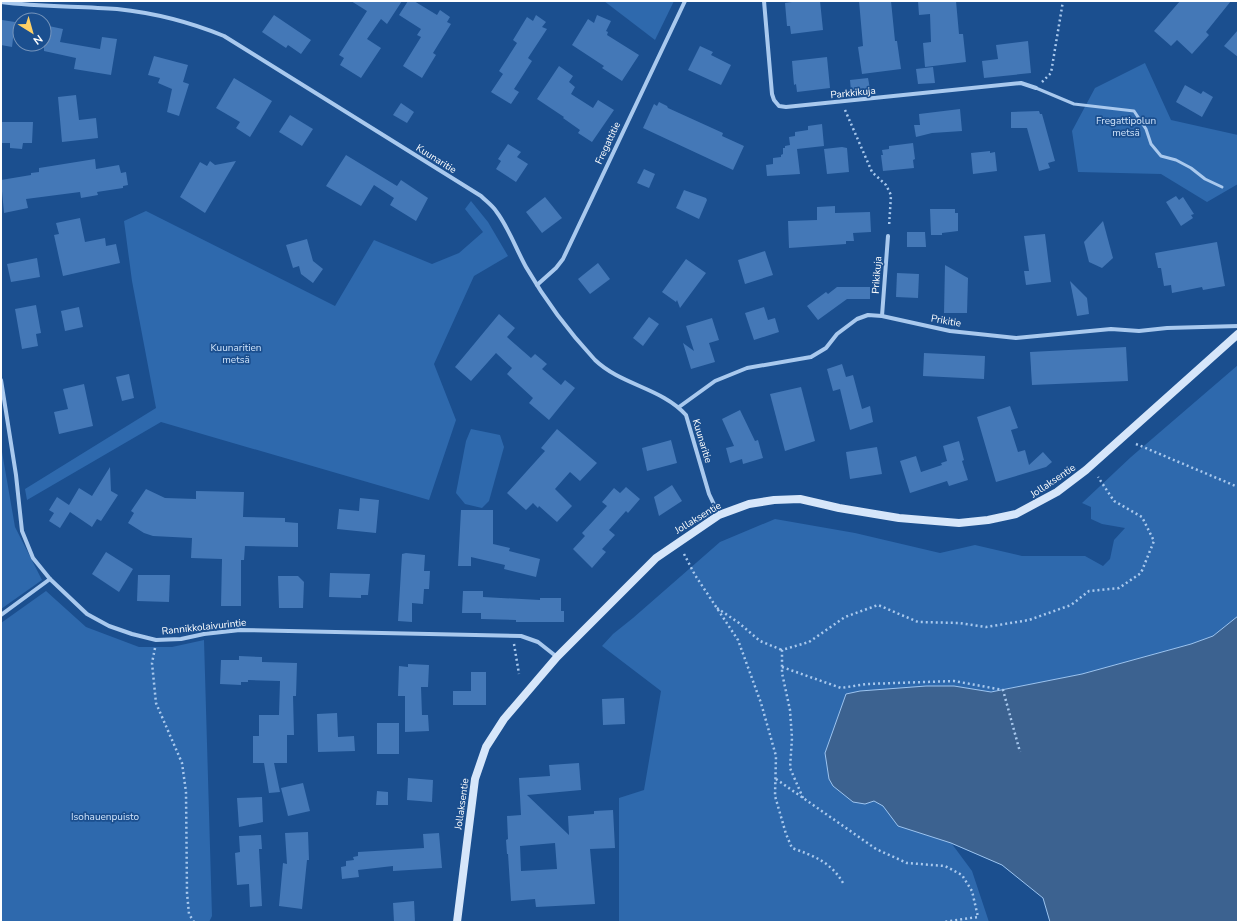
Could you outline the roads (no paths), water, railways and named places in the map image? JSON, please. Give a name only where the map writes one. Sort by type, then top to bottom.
[{"type":"main road","name":"Jollaksentie","points":[[457,922],[475,779],[486,747],[504,719],[557,657],[656,558],[719,515],[749,504],[774,500],[800,499],[839,508],[899,518],[959,523],[988,520],[1016,514],[1057,492],[1086,470],[1238,334]]},
{"type":"street","name":"Fregattitie","points":[[537,286],[556,268],[563,259],[685,1]]},
{"type":"street","name":"Parkkikuja","points":[[764,1],[774,100],[779,106],[786,107],[841,102],[1021,83],[1036,88]]},
{"type":"street","name":"Kuunaritie","points":[[1,2],[125,10],[168,17],[194,24],[224,36],[481,196],[496,210],[537,286],[563,323],[596,360],[623,380],[668,400],[679,407],[686,415],[709,494],[719,515]]},
{"type":"street","name":"Prikikuja","points":[[882,316],[888,236]]},
{"type":"street","name":"Prikitie","points":[[679,407],[715,381],[747,368],[811,357],[826,348],[837,334],[857,319],[868,315],[882,316],[950,331],[1016,338],[1111,330],[1238,326]]},
{"type":"street","name":"Rannikkolaivurintie","points":[[1,380],[16,475],[22,531],[33,558],[50,580],[87,614],[109,626],[156,640],[180,639],[204,634],[240,630],[521,636],[538,642],[557,657]]},
{"type":"street","points":[[1,615],[50,580]]},
{"type":"lane","points":[[1036,88],[1074,104],[1134,111],[1146,129],[1151,144],[1160,156],[1176,160],[1191,168],[1205,179],[1222,187]]},
{"type":"park label","name":"Fregattipolun metsä","points":[[1126,126]]},
{"type":"park label","name":"Kuunaritien metsä","points":[[236,354]]},
{"type":"park label","name":"Isohauenpuisto","points":[[105,817]]}]
